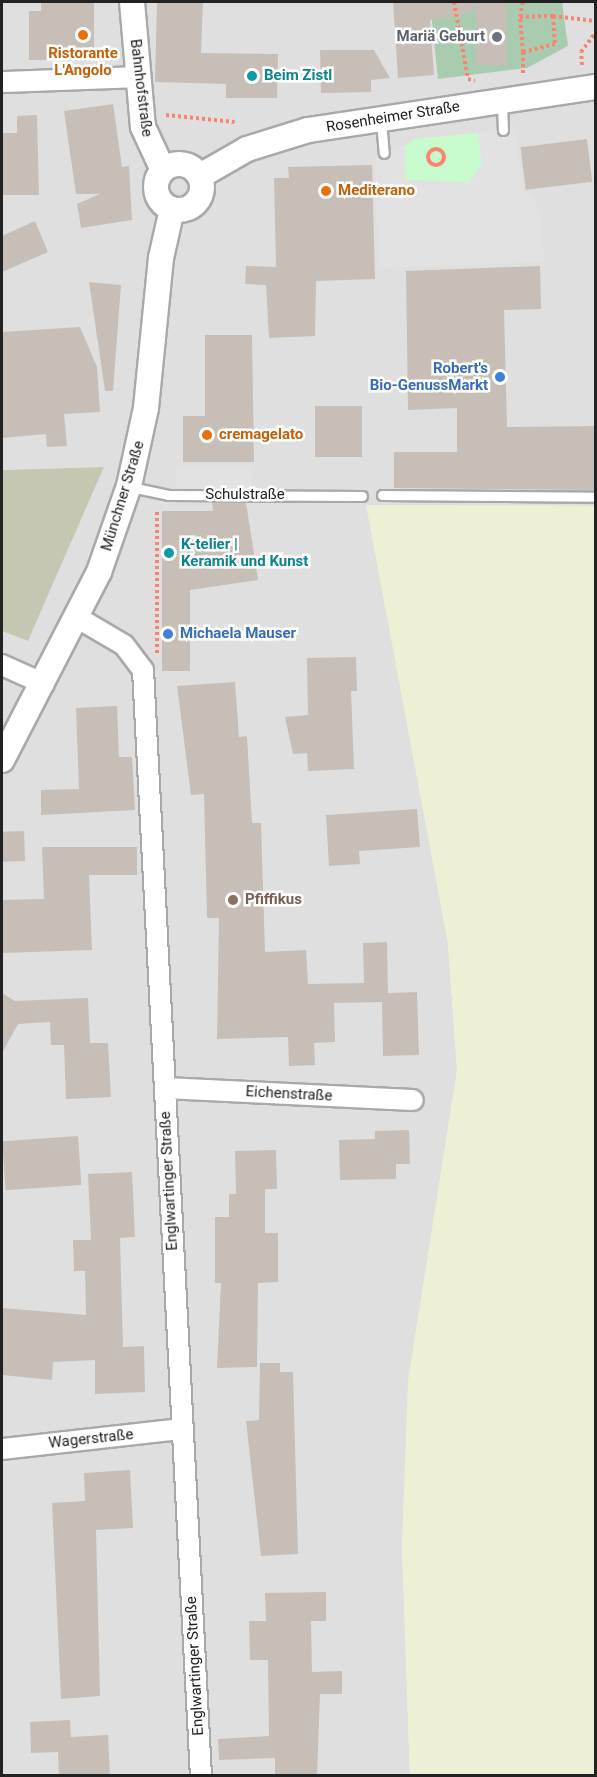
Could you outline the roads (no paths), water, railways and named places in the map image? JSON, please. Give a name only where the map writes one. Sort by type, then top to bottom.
[{"type":"street","name":"Bahnhofstraße","points":[[132,2],[143,127],[163,170]]},
{"type":"street","points":[[2,82],[137,77]]},
{"type":"street","name":"Rosenheimer Straße","points":[[200,176],[264,143],[380,119],[596,87]]},
{"type":"street","points":[[178,163],[200,176],[198,200],[185,209],[172,209],[156,190],[163,170],[178,163]]},
{"type":"street","name":"Münchner Straße","points":[[2,760],[78,618],[129,486],[146,408],[161,258],[172,209]]},
{"type":"street","name":"Englwartinger Straße","points":[[78,618],[124,645],[143,670],[201,1776]]},
{"type":"street","points":[[2,666],[44,684]]},
{"type":"street","name":"Eichenstraße","points":[[165,1088],[413,1100]]},
{"type":"street","name":"Wagerstraße","points":[[2,1449],[182,1429]]},
{"type":"lane","points":[[501,100],[503,130]]},
{"type":"lane","points":[[380,119],[384,153]]},
{"type":"lane","name":"Schulstraße","points":[[129,486],[157,494],[362,496]]},
{"type":"lane","points":[[382,495],[596,497]]},
{"type":"place","name":"Ristorante L'Angolo","points":[[83,35]]},
{"type":"place","name":"Mariä Geburt","points":[[497,37]]},
{"type":"place","name":"Beim Zistl","points":[[252,76]]},
{"type":"place","name":"Mediterano","points":[[326,191]]},
{"type":"place","name":"Robert's Bio-GenussMarkt","points":[[500,377]]},
{"type":"place","name":"cremagelato","points":[[207,435]]},
{"type":"place","name":"K-telier | Keramik und Kunst","points":[[169,553]]},
{"type":"place","name":"Michaela Mauser","points":[[168,634]]},
{"type":"place","name":"Pfiffikus","points":[[233,900]]}]
